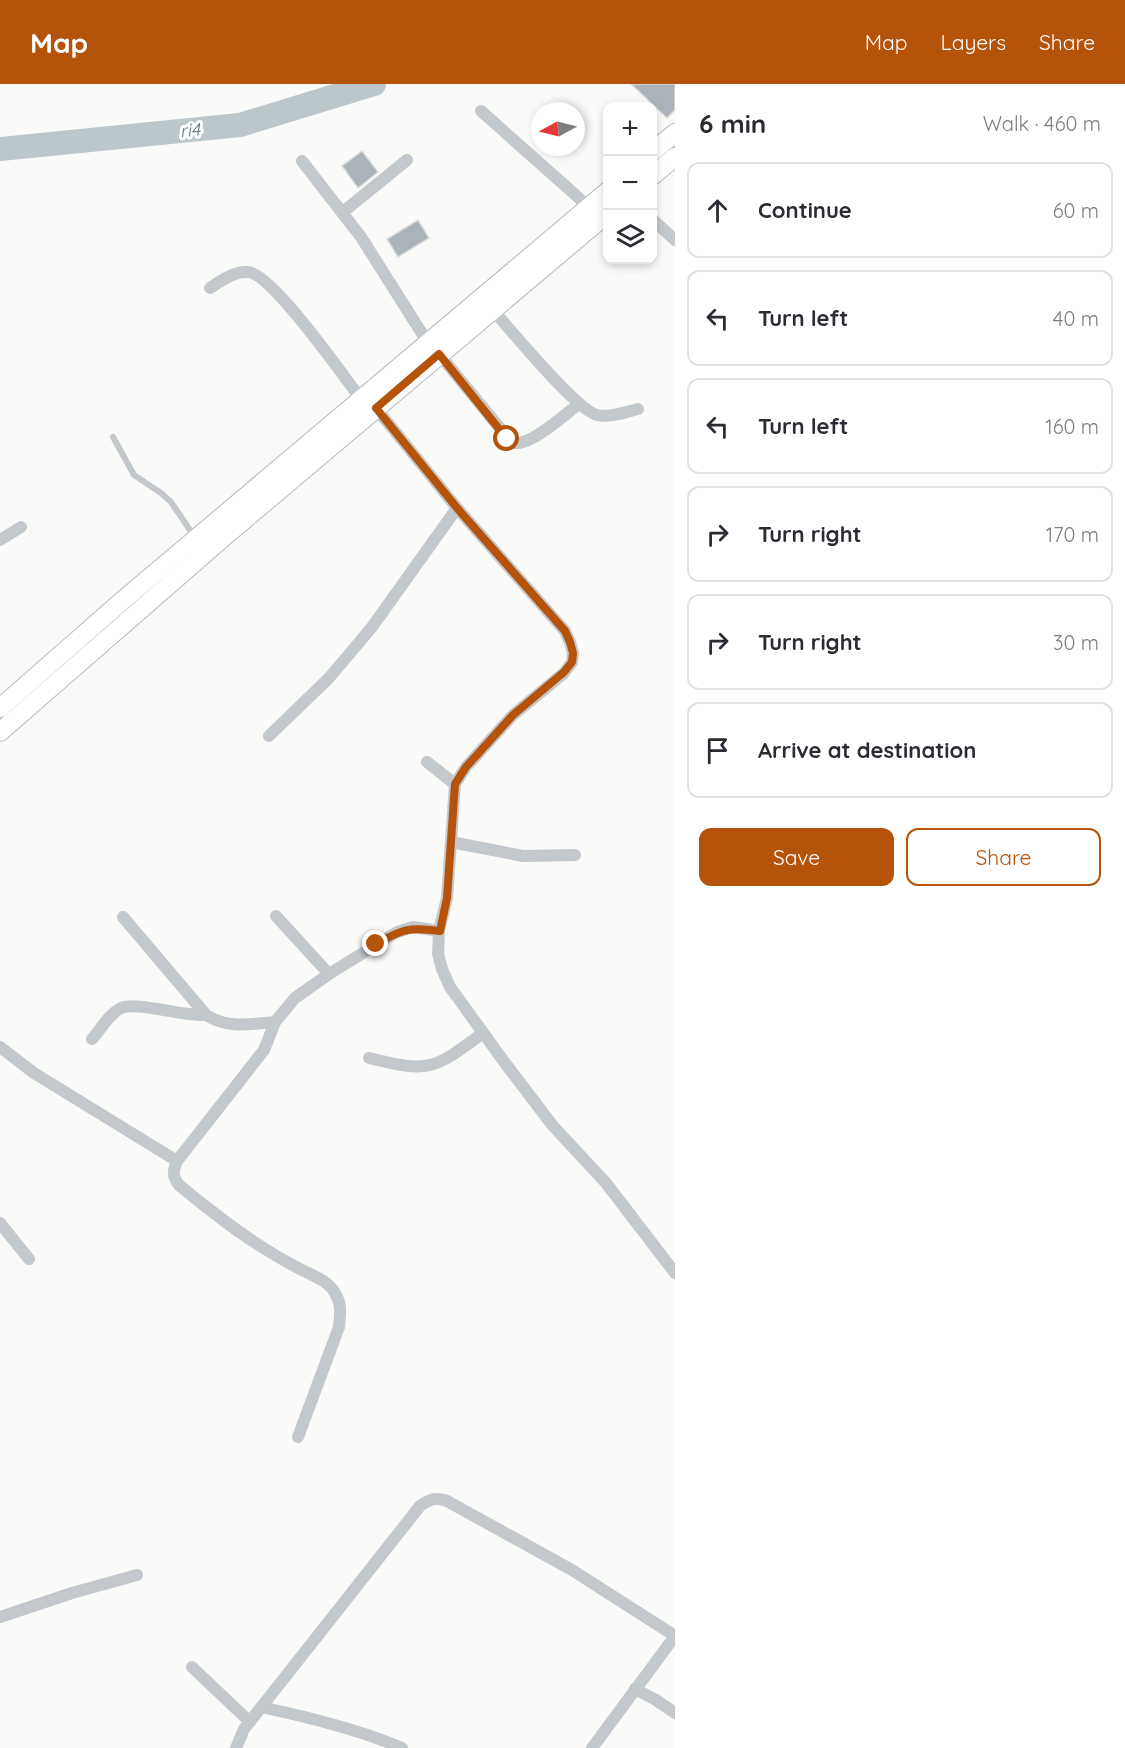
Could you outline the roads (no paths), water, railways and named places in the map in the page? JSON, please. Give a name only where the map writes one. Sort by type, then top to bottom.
[{"type":"main road","points":[[657,148],[675,133]]},
{"type":"main road","points":[[657,172],[675,157]]},
{"type":"main road","points":[[0,732],[368,404],[433,349],[603,195]]},
{"type":"main road","points":[[433,349],[492,309],[603,217]]},
{"type":"main road","points":[[0,708],[196,539],[368,404]]},
{"type":"street","points":[[481,111],[589,207]]},
{"type":"street","points":[[343,212],[407,160]]},
{"type":"street","points":[[302,161],[361,237],[433,349],[512,443],[524,442],[537,435],[579,404]]},
{"type":"street","points":[[657,224],[675,240]]},
{"type":"street","points":[[210,288],[240,272],[258,274],[290,307],[368,404],[565,631],[573,653],[572,662],[564,672],[513,715],[466,767],[455,784],[447,898],[438,954],[450,987],[483,1033],[553,1126],[606,1183],[675,1273]]},
{"type":"street","points":[[492,309],[589,412],[611,415],[638,409]]},
{"type":"street","points":[[269,736],[329,678],[364,636],[457,508]]},
{"type":"street","points":[[0,540],[21,527]]},
{"type":"street","points":[[427,762],[455,784]]},
{"type":"street","points":[[451,843],[523,856],[575,855]]},
{"type":"street","points":[[123,916],[206,1015],[227,1025],[275,1022]]},
{"type":"street","points":[[276,916],[328,974]]},
{"type":"street","points":[[298,1437],[339,1327],[341,1310],[336,1294],[326,1282],[265,1250],[230,1227],[179,1185],[174,1178],[173,1170],[177,1161],[264,1050],[275,1022],[295,998],[328,974],[397,932],[413,927],[440,931]]},
{"type":"street","points":[[92,1039],[113,1014],[128,1006],[189,1016],[206,1015]]},
{"type":"street","points":[[369,1058],[406,1067],[436,1064],[450,1057],[483,1033]]},
{"type":"street","points":[[0,1047],[34,1073],[177,1161]]},
{"type":"street","points":[[0,1223],[29,1259]]},
{"type":"street","points":[[236,1748],[244,1729],[420,1506],[428,1500],[438,1498],[572,1570],[675,1636],[592,1748]]},
{"type":"street","points":[[0,1617],[72,1593],[137,1575]]},
{"type":"street","points":[[192,1667],[250,1722]]},
{"type":"street","points":[[636,1689],[675,1713]]},
{"type":"street","points":[[261,1707],[386,1741],[402,1748]]},
{"type":"lane","points":[[113,437],[134,475],[171,502],[196,539]]},
{"type":"waterway","name":"ri4","points":[[0,149],[240,125],[374,84]]}]
